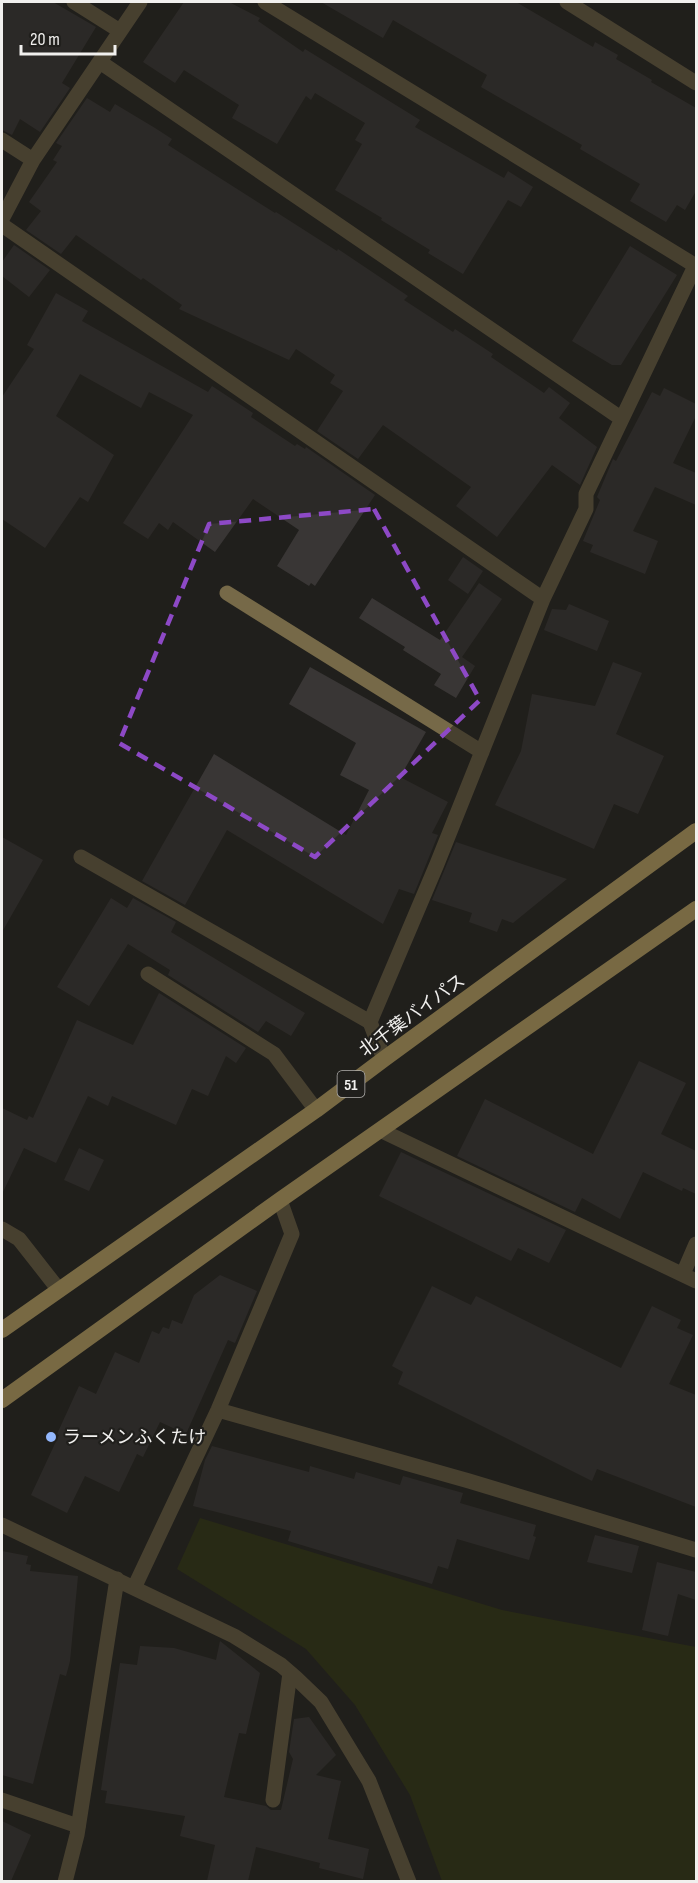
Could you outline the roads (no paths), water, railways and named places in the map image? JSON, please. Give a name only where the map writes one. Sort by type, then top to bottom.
[{"type":"highway","name":"北千葉バイパス","points":[[2,1330],[316,1110],[696,831]]},
{"type":"highway","points":[[2,1400],[280,1200],[696,909]]},
{"type":"street","points":[[74,2],[120,31]]},
{"type":"street","points":[[2,219],[33,159],[140,2]]},
{"type":"street","points":[[265,2],[696,265],[586,494],[586,509],[543,599],[437,864],[370,1022]]},
{"type":"street","points":[[567,2],[696,83]]},
{"type":"street","points":[[100,62],[622,418]]},
{"type":"street","points":[[2,140],[33,159]]},
{"type":"street","points":[[2,225],[543,599]]},
{"type":"street","points":[[227,593],[482,752]]},
{"type":"street","points":[[81,857],[370,1022],[384,1059]]},
{"type":"street","points":[[148,974],[274,1054],[316,1110]]},
{"type":"street","points":[[380,1130],[690,1277],[696,1244]]},
{"type":"street","points":[[134,1588],[218,1410],[292,1234],[280,1200]]},
{"type":"street","points":[[2,1229],[19,1239],[59,1290]]},
{"type":"street","points":[[218,1410],[469,1481],[696,1550]]},
{"type":"street","points":[[2,1525],[234,1636],[281,1665],[321,1702],[369,1781],[409,1881]]},
{"type":"street","points":[[65,1881],[78,1826],[117,1579]]},
{"type":"street","points":[[273,1800],[290,1673]]},
{"type":"street","points":[[2,1800],[78,1826]]},
{"type":"place","name":"ラーメンふくたけ","points":[[51,1437]]}]
